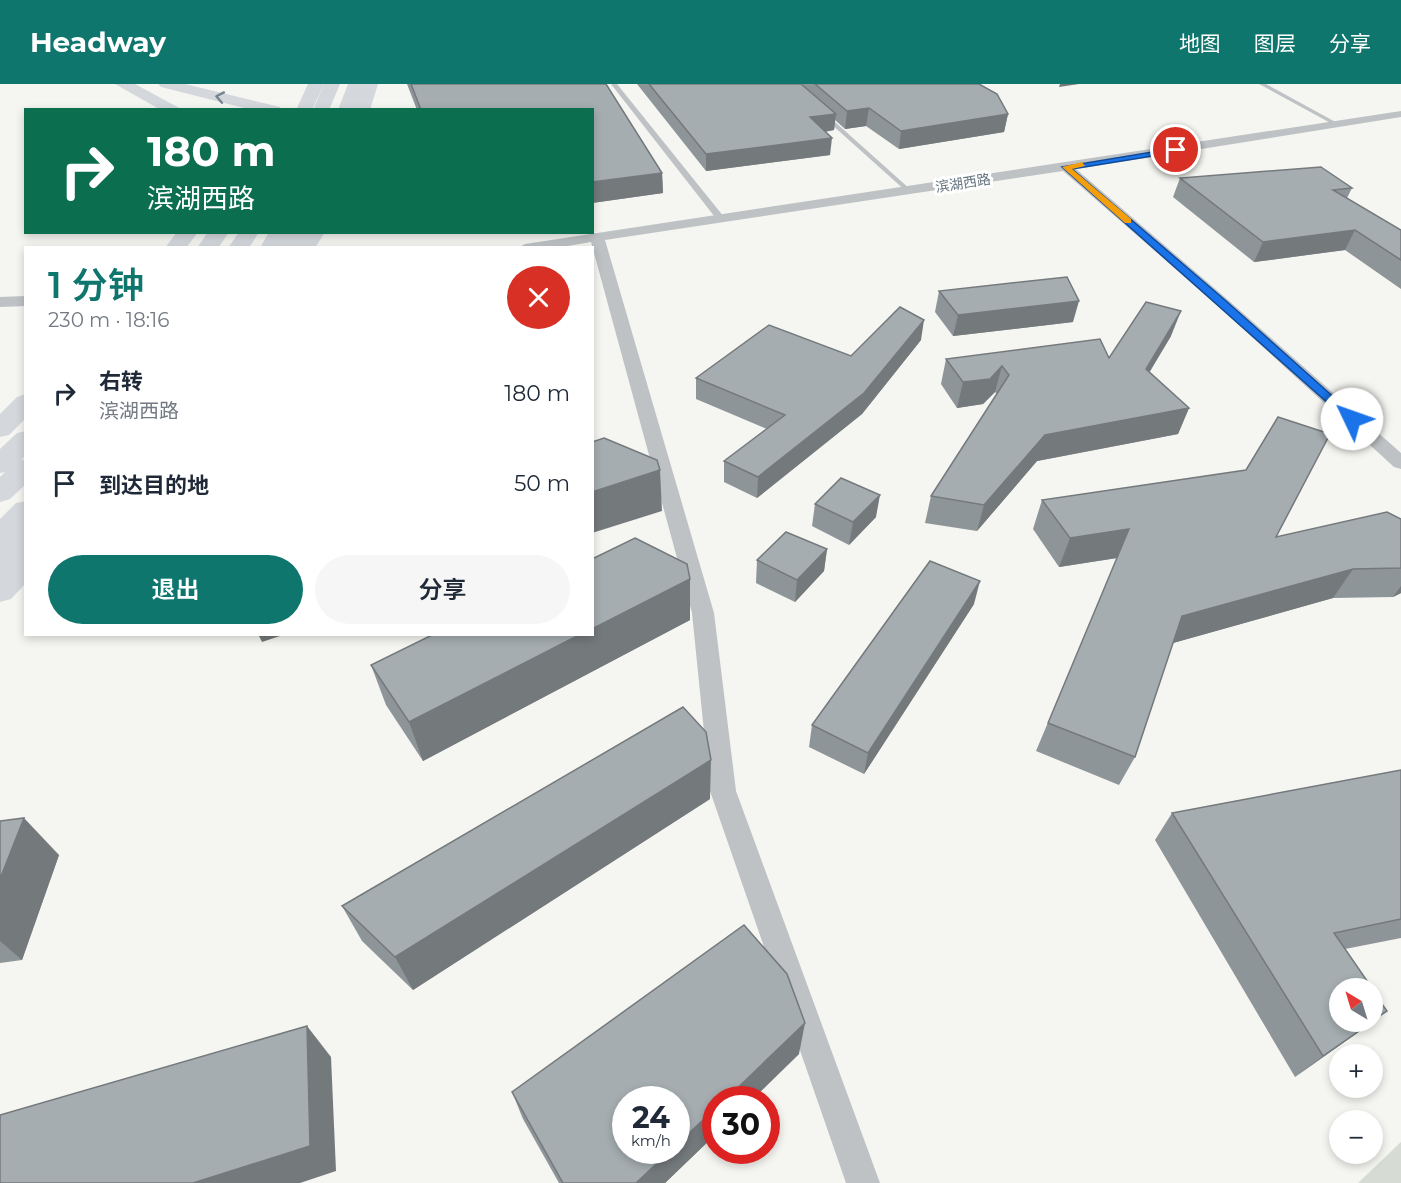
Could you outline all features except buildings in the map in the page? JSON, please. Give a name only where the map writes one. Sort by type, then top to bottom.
[{"type":"main road","points":[[123,84],[171,108]]},
{"type":"main road","points":[[166,84],[266,108]]},
{"type":"main road","points":[[313,102],[322,84]]},
{"type":"main road","points":[[313,102],[332,84]]},
{"type":"main road","points":[[347,108],[356,84]]},
{"type":"main road","points":[[363,108],[370,84]]},
{"type":"main road","points":[[177,246],[186,234]]},
{"type":"main road","points":[[0,465],[24,441]]},
{"type":"main road","points":[[0,493],[24,469]]},
{"type":"main road","points":[[0,536],[24,512]]},
{"type":"main road","points":[[0,565],[24,539]]},
{"type":"main road","points":[[0,591],[24,565]]},
{"type":"street","name":"滨湖西路","points":[[538,246],[1401,114]]},
{"type":"street","points":[[1066,167],[1222,302],[1401,463]]},
{"type":"street","points":[[597,237],[703,613],[723,791],[863,1183]]},
{"type":"street","points":[[0,302],[24,301]]},
{"type":"lane","points":[[614,84],[721,219]]},
{"type":"lane","points":[[1262,84],[1338,124]]},
{"type":"lane","points":[[818,110],[909,191]]},
{"type":"shaded area","points":[[1401,1142],[1401,1183],[1358,1183],[1378,1164],[1383,1164],[1383,1159]]},
{"type":"slow traffic","points":[[1082,165],[1066,167],[1128,221]]},
{"type":"route","points":[[1176,150],[1066,167],[1222,302],[1352,419]]}]
